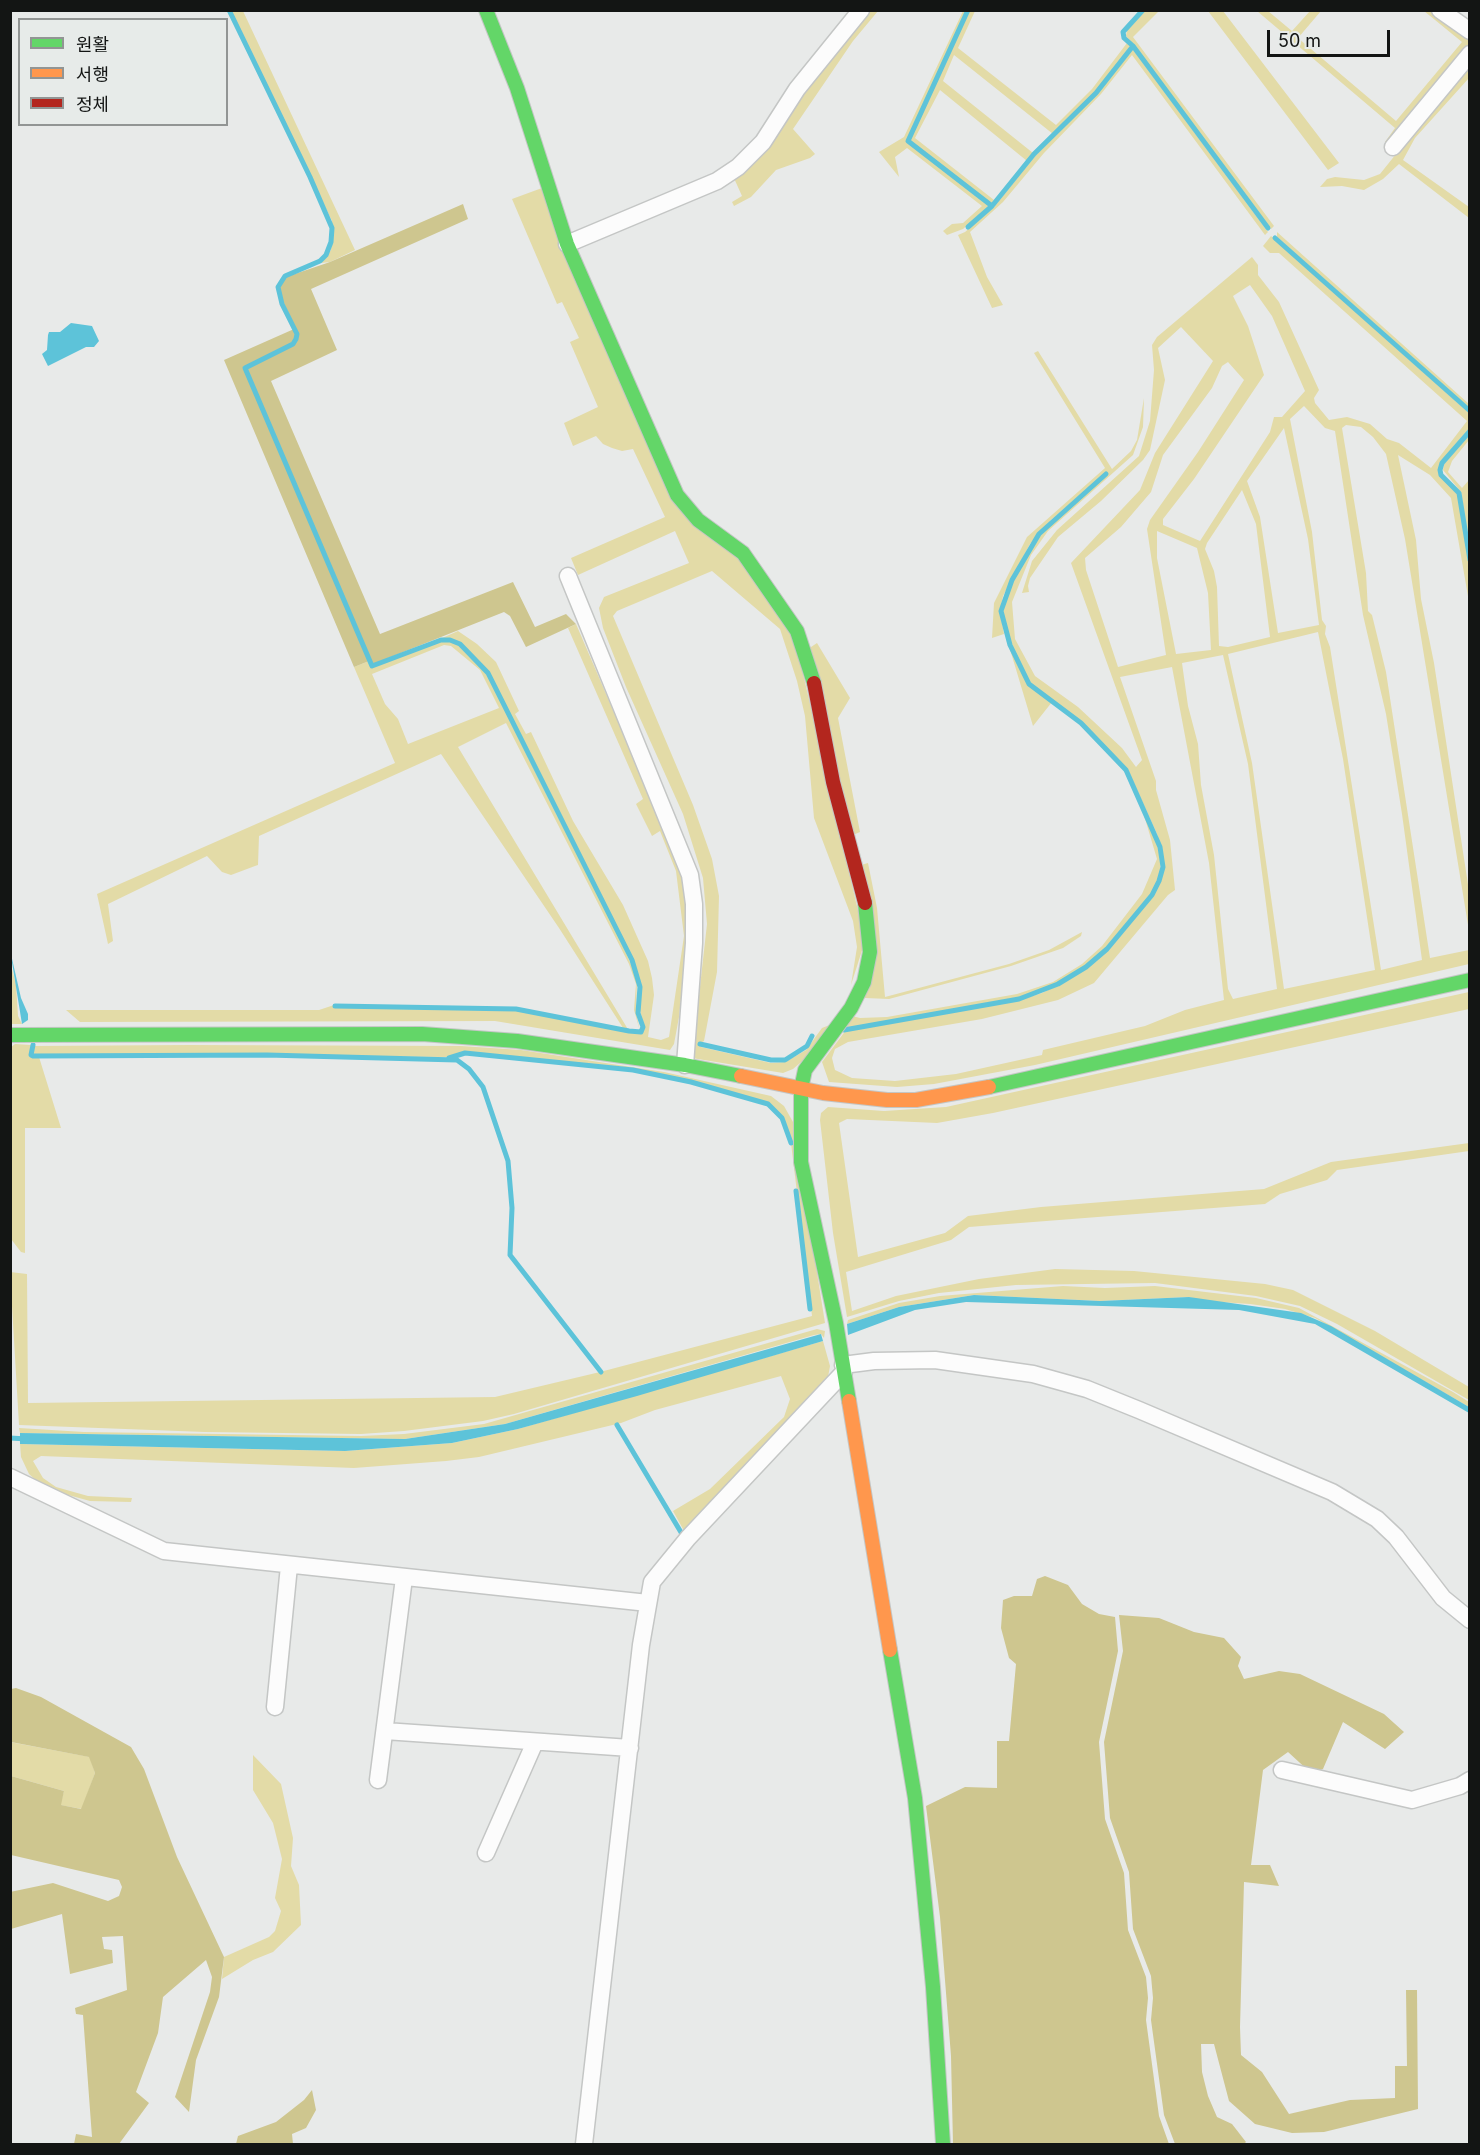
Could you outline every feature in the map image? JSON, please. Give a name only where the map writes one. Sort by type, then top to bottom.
[{"type":"street","points":[[486,10],[517,88],[567,244],[677,495],[698,520],[743,552],[797,631],[812,674],[833,782],[865,905],[870,952],[859,991],[851,1008],[805,1070],[801,1089],[801,1162],[843,1369],[915,1798],[933,1987],[944,2145]]},
{"type":"street","points":[[567,244],[717,181],[738,167],[763,142],[797,89],[861,10]]},
{"type":"street","points":[[1440,10],[1470,31]]},
{"type":"street","points":[[1393,147],[1470,54]]},
{"type":"street","points":[[568,576],[690,875],[694,904],[694,943],[686,1065]]},
{"type":"street","points":[[10,1035],[422,1034],[518,1041],[686,1065],[801,1089],[860,1098],[916,1100],[1023,1081],[1470,980]]},
{"type":"street","points":[[584,2145],[641,1645],[652,1582],[688,1538],[843,1369],[874,1361],[935,1360],[1011,1371],[1087,1389],[1332,1492],[1377,1519],[1396,1537],[1443,1598],[1470,1620]]},
{"type":"street","points":[[10,1477],[164,1551],[648,1603]]},
{"type":"street","points":[[275,1707],[289,1566]]},
{"type":"street","points":[[378,1780],[404,1578]]},
{"type":"street","points":[[384,1731],[630,1748]]},
{"type":"street","points":[[486,1853],[535,1742]]},
{"type":"street","points":[[1282,1770],[1412,1800],[1460,1786],[1470,1780]]},
{"type":"shaded area","points":[[970,10],[975,11],[958,48],[1056,125],[1092,89],[1127,43],[1131,46],[1095,92],[1053,134],[954,55],[943,81],[1033,153],[1027,161],[940,90],[915,138],[994,200],[991,204],[909,140]]},
{"type":"shaded area","points":[[230,11],[243,11],[355,250],[330,262],[321,263],[331,250],[332,221]]},
{"type":"shaded area","points":[[867,11],[878,11],[853,41],[793,129],[815,154],[810,158],[776,170],[751,197],[734,206],[732,202],[742,196],[733,176],[768,139]]},
{"type":"shaded area","points":[[963,11],[967,11],[906,141],[989,206],[963,229],[947,235],[943,231],[952,224],[963,223],[982,206],[907,148],[895,157],[899,177],[879,152],[904,137]]},
{"type":"shaded area","points":[[1145,11],[1159,11],[1133,37],[1274,226],[1271,229],[1126,36],[1127,30]]},
{"type":"shaded area","points":[[1208,11],[1223,11],[1339,163],[1328,170]]},
{"type":"shaded area","points":[[1257,11],[1268,11],[1292,31],[1310,11],[1321,11],[1298,38],[1396,121],[1462,42],[1424,11],[1435,11],[1469,36],[1469,49],[1391,142],[1385,142],[1395,128]]},
{"type":"shaded area","points":[[1132,48],[1268,232],[1265,235],[1132,55],[1101,94],[1044,153],[1003,202],[970,232],[987,277],[1003,305],[992,308],[958,235],[965,232],[994,207],[1035,156],[1097,94]]},
{"type":"shaded area","points":[[1469,63],[1469,78],[1415,138],[1403,160],[1469,207],[1469,218],[1399,164],[1383,179],[1364,190],[1342,186],[1320,187],[1327,179],[1335,177],[1364,180],[1380,174]]},
{"type":"shaded area","points":[[542,188],[673,498],[746,565],[794,635],[865,941],[851,985],[857,947],[853,921],[814,818],[805,716],[797,681],[780,629],[712,571],[617,611],[613,616],[693,805],[712,859],[719,896],[717,972],[704,1041],[699,1044],[701,1047],[771,1063],[785,1062],[806,1050],[822,1028],[832,1024],[806,1058],[793,1069],[783,1073],[692,1058],[707,924],[703,878],[683,814],[626,687],[603,628],[599,608],[604,597],[689,563],[675,531],[578,575],[571,558],[665,517],[633,449],[622,451],[612,448],[603,444],[596,436],[573,446],[564,423],[598,407],[570,342],[579,338],[562,302],[557,304],[512,199]]},
{"type":"shaded area","points":[[463,204],[468,219],[311,289],[337,350],[271,381],[380,634],[513,582],[535,627],[566,614],[576,624],[526,647],[510,616],[504,612],[373,664],[246,368],[294,345],[298,339],[298,333],[280,295],[279,287],[286,277],[330,262]]},
{"type":"shaded area","points":[[1277,232],[1469,404],[1469,408],[1277,237]]},
{"type":"shaded area","points":[[1271,236],[1469,413],[1469,429],[1441,462],[1439,470],[1440,476],[1458,494],[1469,568],[1469,602],[1451,498],[1430,475],[1398,455],[1416,540],[1421,599],[1434,663],[1469,891],[1469,931],[1405,539],[1386,454],[1373,437],[1361,427],[1346,425],[1342,428],[1366,573],[1368,611],[1372,615],[1386,672],[1430,958],[1469,950],[1469,964],[1035,1065],[934,1084],[897,1087],[829,1082],[822,1062],[846,1030],[1019,1000],[1042,993],[1072,978],[1108,949],[1153,896],[1163,874],[1163,856],[1157,834],[1128,770],[1082,722],[1030,683],[1022,670],[1004,624],[1005,597],[1032,545],[1052,522],[1107,475],[1105,473],[1051,520],[1030,544],[1003,596],[1000,611],[1004,634],[992,638],[994,603],[1027,537],[1105,468],[1034,353],[1038,351],[1112,469],[1131,451],[1137,440],[1144,398],[1143,427],[1133,455],[1048,531],[1031,555],[1012,602],[1015,639],[1035,676],[1078,707],[1122,748],[1136,767],[1142,760],[1071,563],[1140,490],[1155,453],[1213,361],[1181,327],[1158,348],[1165,380],[1150,450],[1143,460],[1101,501],[1058,537],[1030,578],[1029,592],[1022,593],[1032,561],[1057,530],[1139,456],[1150,421],[1154,370],[1152,345],[1157,337],[1252,257],[1258,265],[1258,275],[1279,302],[1319,390],[1314,398],[1315,403],[1329,420],[1347,417],[1370,424],[1387,439],[1399,443],[1431,468],[1467,421],[1279,253],[1270,253],[1263,246]],"holes":[[[1250,285],[1272,316],[1305,391],[1282,417],[1274,417],[1270,432],[1200,541],[1163,525],[1163,519],[1194,479],[1264,375],[1248,326],[1233,296]],[[1228,362],[1244,380],[1198,452],[1150,520],[1147,529],[1166,655],[1118,667],[1086,570],[1085,558],[1121,527],[1151,492],[1163,455],[1212,388],[1222,366]],[[1304,406],[1325,428],[1335,431],[1363,615],[1386,714],[1422,960],[1381,970],[1330,647],[1325,634],[1326,626],[1322,620],[1312,532],[1290,419]],[[1284,428],[1308,539],[1319,625],[1278,633],[1260,517],[1247,481]],[[1242,490],[1256,524],[1270,637],[1228,647],[1219,646],[1217,587],[1214,571],[1205,549]],[[1157,531],[1197,548],[1208,593],[1211,650],[1176,654],[1157,558]],[[1318,632],[1343,759],[1375,970],[1284,989],[1252,763],[1228,654]],[[1223,655],[1248,764],[1277,989],[1233,999],[1228,989],[1214,855],[1201,785],[1198,744],[1188,706],[1182,663]],[[1172,667],[1209,863],[1224,1000],[1185,1010],[1145,1026],[1043,1050],[1042,1055],[956,1074],[895,1081],[852,1078],[835,1070],[832,1058],[835,1049],[848,1042],[982,1019],[1058,1000],[1094,983],[1168,895],[1175,890],[1170,840],[1156,790],[1156,781],[1120,677]]]},
{"type":"shaded area","points":[[294,329],[296,334],[293,343],[243,367],[369,661],[354,667],[224,360]]},
{"type":"shaded area","points":[[1469,434],[1469,440],[1452,461],[1448,472],[1462,488],[1469,480],[1469,545],[1461,492],[1443,470],[1444,464]]},
{"type":"shaded area","points":[[576,624],[681,868],[688,909],[687,943],[679,1017],[674,1044],[670,1050],[495,1021],[80,1022],[66,1010],[319,1010],[334,1005],[516,1010],[625,1031],[559,928],[441,754],[259,836],[258,865],[231,875],[222,872],[207,856],[108,904],[113,941],[108,944],[97,894],[395,763],[354,667],[369,661],[372,667],[441,641],[450,641],[459,645],[487,674],[554,810],[605,905],[637,978],[636,1013],[640,1031],[634,1010],[636,984],[629,964],[506,723],[458,747],[629,1031],[642,1033],[644,1027],[639,1006],[641,987],[633,959],[489,672],[460,643],[451,639],[440,639],[458,631],[477,644],[496,662],[519,711],[515,714],[526,734],[531,732],[573,821],[623,905],[648,961],[652,978],[654,995],[648,1037],[661,1040],[669,1037],[684,936],[676,871],[660,831],[652,836],[636,804],[643,799],[568,628]],"holes":[[[444,645],[451,646],[480,670],[499,708],[408,744],[398,719],[385,704],[372,674]]]},
{"type":"shaded area","points":[[817,643],[850,698],[838,718],[860,832],[853,835],[808,649]]},
{"type":"shaded area","points":[[1009,646],[1028,685],[1052,702],[1033,726]]},
{"type":"shaded area","points":[[1138,795],[1159,847],[1161,874],[1151,894],[1106,948],[1085,967],[1058,983],[1019,997],[846,1028],[852,1016],[887,1017],[1017,994],[1053,982],[1082,964],[1102,946],[1142,894],[1157,859]]},
{"type":"shaded area","points":[[868,863],[877,908],[885,997],[1009,964],[1049,950],[1082,932],[1081,936],[1063,948],[1011,966],[889,999],[865,998],[861,865]]},
{"type":"shaded area","points":[[10,961],[16,985],[18,1016],[22,1024],[11,1024]]},
{"type":"shaded area","points":[[1469,992],[1469,1009],[993,1113],[937,1123],[847,1119],[839,1123],[858,1257],[945,1233],[968,1216],[1041,1207],[1264,1189],[1331,1162],[1469,1143],[1469,1151],[1337,1170],[1327,1180],[1280,1194],[1265,1204],[969,1227],[951,1240],[846,1272],[852,1311],[896,1296],[979,1279],[1055,1269],[1134,1271],[1265,1284],[1293,1290],[1375,1331],[1469,1387],[1469,1400],[1337,1324],[1300,1306],[1256,1296],[1155,1283],[1016,1285],[939,1293],[899,1301],[847,1317],[833,1233],[820,1120],[821,1113],[828,1107],[884,1111],[946,1107]]},
{"type":"shaded area","points":[[15,1044],[31,1045],[30,1055],[39,1057],[61,1128],[25,1128],[25,1253],[21,1252],[11,1239],[10,1048]]},
{"type":"shaded area","points":[[34,1046],[461,1046],[521,1050],[664,1072],[771,1096],[784,1106],[793,1122],[825,1323],[514,1414],[483,1421],[404,1431],[361,1434],[205,1432],[19,1425],[10,1272],[27,1274],[28,1403],[495,1397],[812,1316],[790,1135],[783,1117],[768,1103],[691,1081],[633,1068],[465,1052],[446,1057],[32,1054]]},
{"type":"shaded area","points":[[1063,1286],[1105,1288],[1155,1286],[1256,1298],[1299,1308],[1453,1392],[1469,1402],[1469,1407],[1315,1318],[1285,1309],[1250,1304],[1204,1301],[1189,1297],[1100,1301],[974,1295],[899,1307],[847,1324],[848,1320],[899,1303],[940,1296]]},
{"type":"shaded area","points":[[817,1329],[825,1331],[824,1338],[821,1334],[814,1335],[505,1424],[405,1439],[20,1433],[19,1428],[84,1432],[361,1436],[404,1434],[484,1424]]},
{"type":"shaded area","points":[[823,1341],[830,1366],[828,1377],[690,1530],[683,1529],[673,1511],[710,1489],[784,1417],[790,1399],[781,1376],[655,1410],[621,1423],[479,1457],[446,1461],[354,1468],[41,1456],[33,1461],[43,1478],[56,1487],[88,1496],[132,1498],[131,1502],[90,1501],[61,1493],[40,1484],[29,1474],[21,1457],[20,1444],[345,1451],[452,1443],[518,1429]]},
{"type":"shaded area","points":[[1045,1576],[1068,1585],[1082,1604],[1099,1614],[1115,1617],[1118,1651],[1099,1742],[1105,1819],[1124,1873],[1128,1930],[1146,1977],[1148,1998],[1146,2020],[1159,2116],[1169,2144],[953,2144],[951,2056],[940,1917],[926,1806],[965,1787],[997,1788],[997,1741],[1009,1741],[1016,1664],[1009,1658],[1001,1628],[1003,1600],[1014,1596],[1032,1596],[1037,1579]]},
{"type":"shaded area","points":[[1119,1615],[1159,1618],[1194,1632],[1224,1638],[1241,1657],[1238,1666],[1244,1679],[1279,1671],[1300,1674],[1384,1714],[1404,1732],[1385,1749],[1343,1722],[1323,1769],[1311,1773],[1288,1752],[1263,1770],[1251,1865],[1270,1865],[1279,1886],[1244,1882],[1241,2055],[1262,2072],[1289,2114],[1350,2100],[1395,2098],[1395,2066],[1407,2066],[1406,1990],[1417,1990],[1418,2109],[1324,2132],[1292,2133],[1255,2124],[1229,2101],[1214,2044],[1201,2044],[1202,2072],[1208,2096],[1217,2117],[1232,2124],[1246,2142],[1244,2144],[1175,2144],[1164,2115],[1151,2020],[1153,1998],[1151,1976],[1133,1929],[1129,1872],[1110,1818],[1104,1742],[1123,1651]]},
{"type":"shaded area","points":[[16,1688],[41,1697],[131,1747],[144,1769],[177,1857],[224,1957],[219,1997],[196,2060],[189,2112],[175,2097],[210,1992],[212,1977],[206,1960],[163,1997],[158,2033],[136,2092],[149,2103],[119,2144],[74,2144],[76,2134],[92,2137],[83,2015],[76,2014],[75,2008],[127,1990],[123,1936],[102,1937],[104,1949],[112,1950],[113,1963],[70,1974],[62,1914],[11,1929],[10,1892],[53,1883],[108,1901],[119,1896],[122,1887],[119,1880],[11,1855],[11,1776],[64,1791],[61,1805],[81,1809],[95,1773],[89,1757],[11,1742],[11,1689]]},
{"type":"shaded area","points":[[10,1742],[90,1757],[95,1773],[82,1809],[60,1805],[64,1791],[11,1776]]},
{"type":"shaded area","points":[[253,1755],[281,1784],[293,1838],[291,1866],[299,1885],[301,1925],[273,1952],[253,1960],[222,1979],[224,1957],[269,1937],[275,1931],[281,1911],[275,1898],[282,1859],[273,1823],[253,1790]]},
{"type":"shaded area","points":[[312,2090],[316,2110],[306,2128],[292,2134],[293,2144],[236,2144],[238,2136],[276,2122],[304,2100]]},
{"type":"water","points":[[71,323],[92,326],[99,341],[94,347],[86,347],[48,366],[42,354],[47,350],[49,332],[60,332]]},
{"type":"water","points":[[10,950],[21,998],[28,1014],[28,1020],[22,1024]]},
{"type":"water","points":[[974,1295],[1100,1301],[1189,1297],[1301,1313],[1331,1326],[1469,1407],[1469,1413],[1315,1324],[1239,1310],[966,1302],[915,1310],[848,1335],[847,1324],[899,1307]]},
{"type":"water","points":[[821,1334],[823,1341],[637,1396],[518,1429],[452,1443],[345,1451],[20,1444],[20,1433],[405,1439],[505,1424]]},
{"type":"waterway","points":[[229,10],[310,177],[332,228],[331,242],[326,255],[320,261],[285,276],[278,287],[282,304],[297,334],[293,344],[245,368],[372,666],[441,640],[450,640],[460,644],[488,673],[632,960],[640,987],[638,1013],[643,1027],[641,1032],[629,1031],[516,1009],[335,1006]]},
{"type":"waterway","points":[[968,10],[908,141],[992,206]]},
{"type":"waterway","points":[[1133,46],[1124,38],[1123,32],[1143,10]]},
{"type":"waterway","points":[[968,227],[992,206],[1034,154],[1096,93],[1133,46],[1268,228]]},
{"type":"waterway","points":[[1275,238],[1470,411]]},
{"type":"waterway","points":[[1470,431],[1442,463],[1440,470],[1441,475],[1459,493],[1470,560]]},
{"type":"waterway","points":[[844,1030],[1019,999],[1058,984],[1086,967],[1107,949],[1152,895],[1159,881],[1163,867],[1160,847],[1126,770],[1081,723],[1029,684],[1010,645],[1001,611],[1012,580],[1039,534],[1106,474]]},
{"type":"waterway","points":[[700,1044],[771,1060],[785,1060],[807,1046],[812,1036]]},
{"type":"waterway","points":[[33,1045],[31,1055],[33,1056],[267,1055],[457,1060],[469,1069],[483,1087],[508,1161],[512,1208],[510,1255],[601,1372]]},
{"type":"waterway","points":[[449,1058],[465,1053],[633,1070],[691,1082],[768,1104],[782,1118],[791,1143]]},
{"type":"waterway","points":[[796,1191],[810,1309]]},
{"type":"waterway","points":[[617,1425],[682,1534]]},
{"type":"waterway","points":[[10,1438],[27,1439]]},
{"type":"traffic: fast","points":[[486,10],[517,88],[567,244],[677,495],[698,520],[743,553],[797,631],[814,683]]},
{"type":"traffic: fast","points":[[849,1401],[836,1323],[801,1162],[801,1089],[805,1070],[851,1008],[864,982],[870,952],[865,903]]},
{"type":"traffic: fast","points":[[989,1087],[1470,980]]},
{"type":"traffic: fast","points":[[10,1035],[422,1034],[517,1041],[685,1065],[741,1076]]},
{"type":"traffic: fast","points":[[890,1650],[915,1798],[933,1987],[943,2144]]},
{"type":"traffic: slow","points":[[741,1076],[823,1093],[887,1100],[916,1100],[989,1087]]},
{"type":"traffic: slow","points":[[849,1401],[890,1650]]},
{"type":"traffic: jam","points":[[814,683],[833,782],[865,903]]}]
